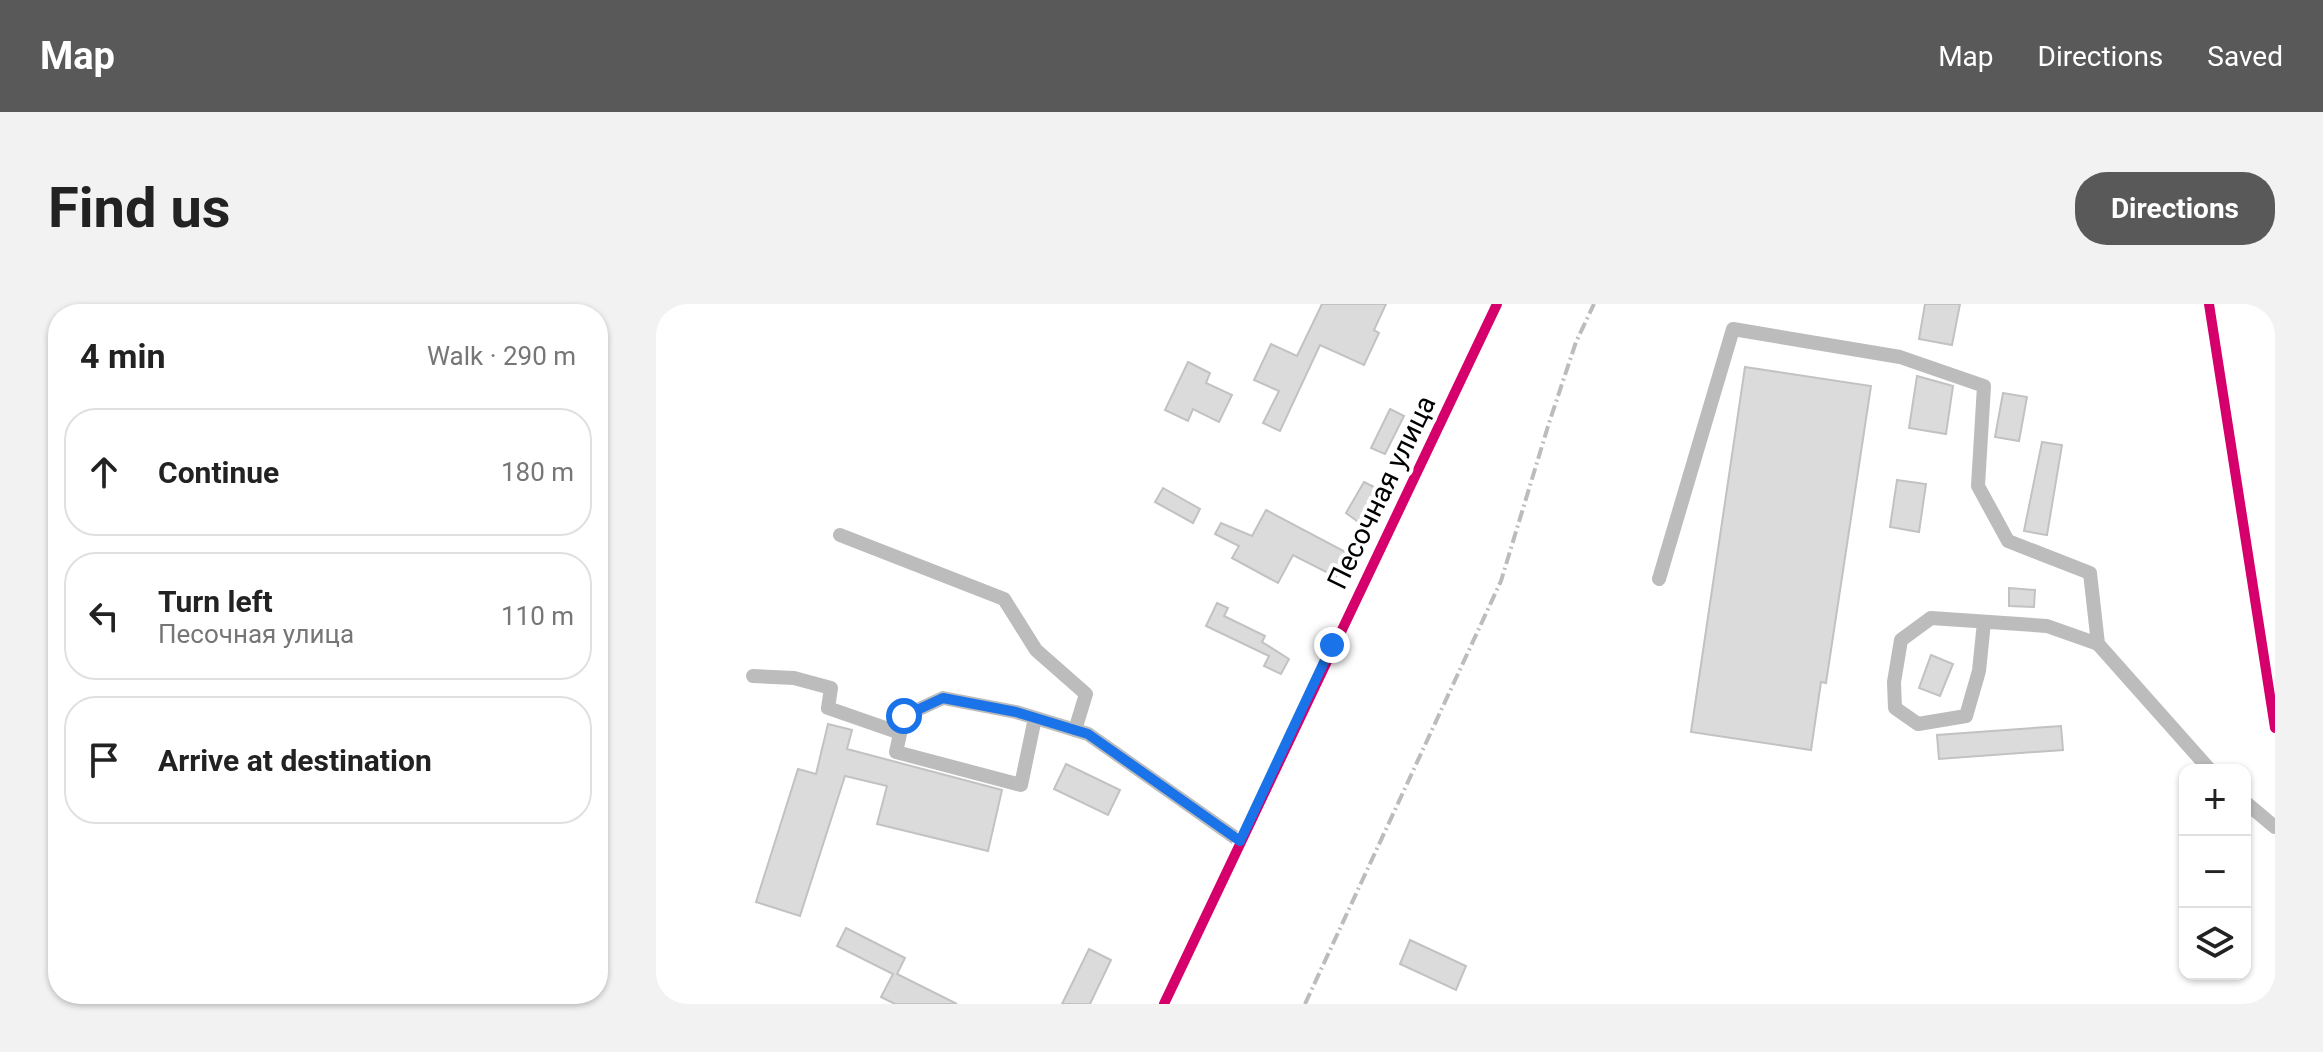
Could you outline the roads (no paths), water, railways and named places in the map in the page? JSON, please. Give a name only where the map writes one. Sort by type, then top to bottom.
[{"type":"street","name":"Песочная улица","points":[[1164,1004],[1332,645],[1477,352],[1497,304]]},
{"type":"street","points":[[2209,304],[2275,728]]},
{"type":"street","points":[[1659,579],[1733,329],[1900,357],[1984,386],[1978,486],[2008,541],[2090,573],[2098,644]]},
{"type":"street","points":[[840,535],[1004,599],[1036,650],[1086,694],[1075,730]]},
{"type":"street","points":[[1984,622],[1979,671],[1966,716],[1918,724],[1895,708],[1894,682],[1901,640],[1931,618],[2047,626],[2098,644],[2205,764]]},
{"type":"street","points":[[753,676],[794,678],[831,688],[828,708],[900,733]]},
{"type":"street","points":[[1035,718],[1021,785],[896,752],[904,716],[943,698],[1035,718],[1088,734],[1240,841]]},
{"type":"street","points":[[2251,807],[2275,827]]},
{"type":"railway","points":[[1305,1004],[1501,581],[1576,342],[1594,304]]}]
